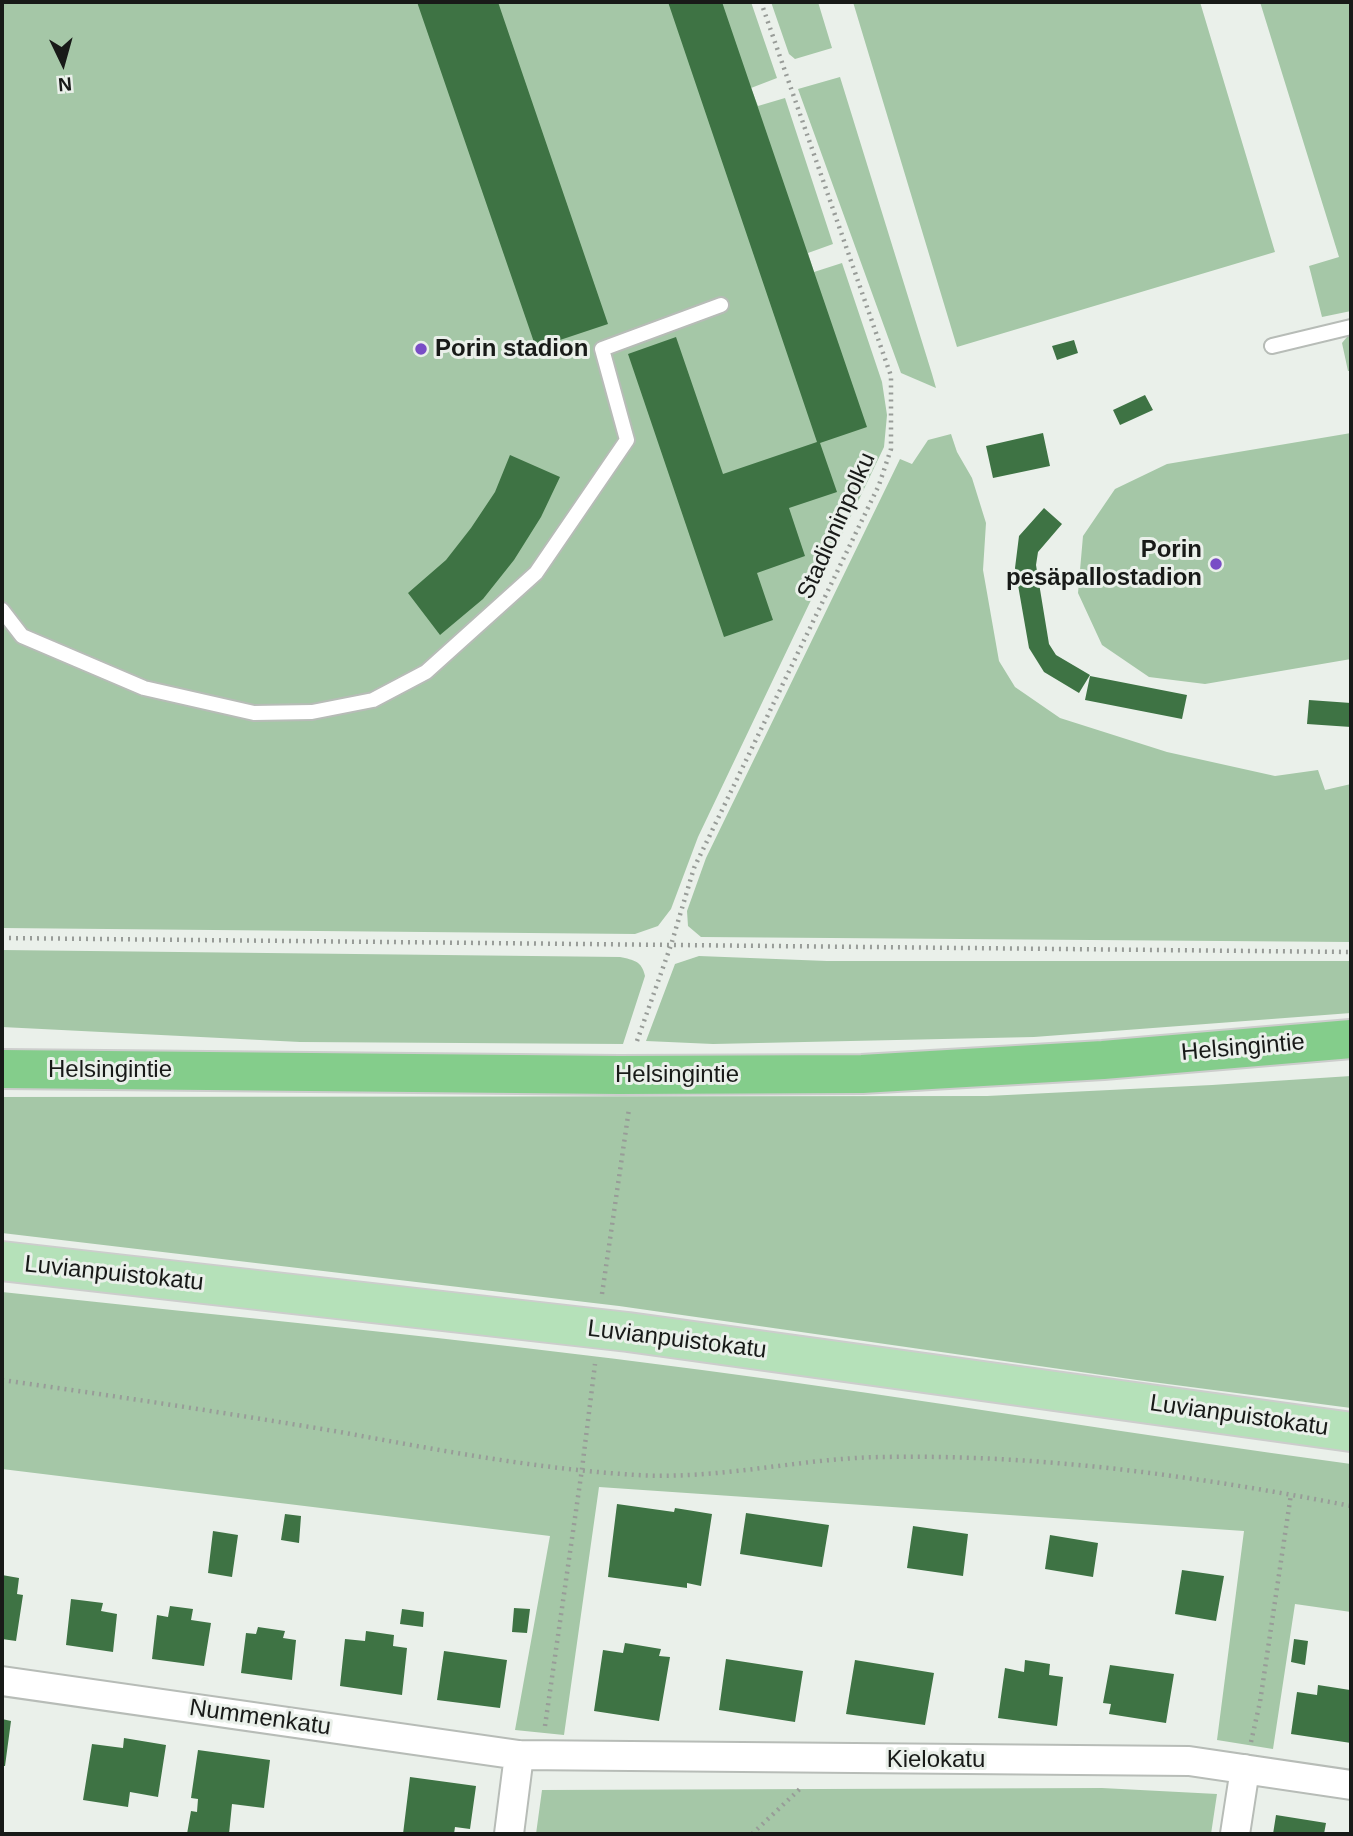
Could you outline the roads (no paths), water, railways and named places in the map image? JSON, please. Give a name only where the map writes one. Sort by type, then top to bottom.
[{"type":"highway","name":"Helsingintie","points":[[2,1069],[619,1076],[862,1074],[1102,1060],[1351,1039]]},
{"type":"main road","name":"Luvianpuistokatu","points":[[2,1261],[628,1332],[1351,1432]]},
{"type":"street","name":"Nummenkatu","points":[[2,1681],[530,1755]]},
{"type":"street","name":"Kielokatu","points":[[530,1755],[1189,1761],[1351,1785]]},
{"type":"street","points":[[509,1834],[530,1755]]},
{"type":"street","points":[[1236,1834],[1245,1769]]},
{"type":"lane","points":[[2,610],[22,636],[144,688],[254,713],[312,712],[373,700],[426,672],[536,573],[627,440],[602,349],[721,305]]},
{"type":"lane","points":[[1272,346],[1351,327]]},
{"type":"place","name":"Porin stadion","points":[[421,349]]},
{"type":"place","name":"Porin pesäpallostadion","points":[[1216,564]]}]
